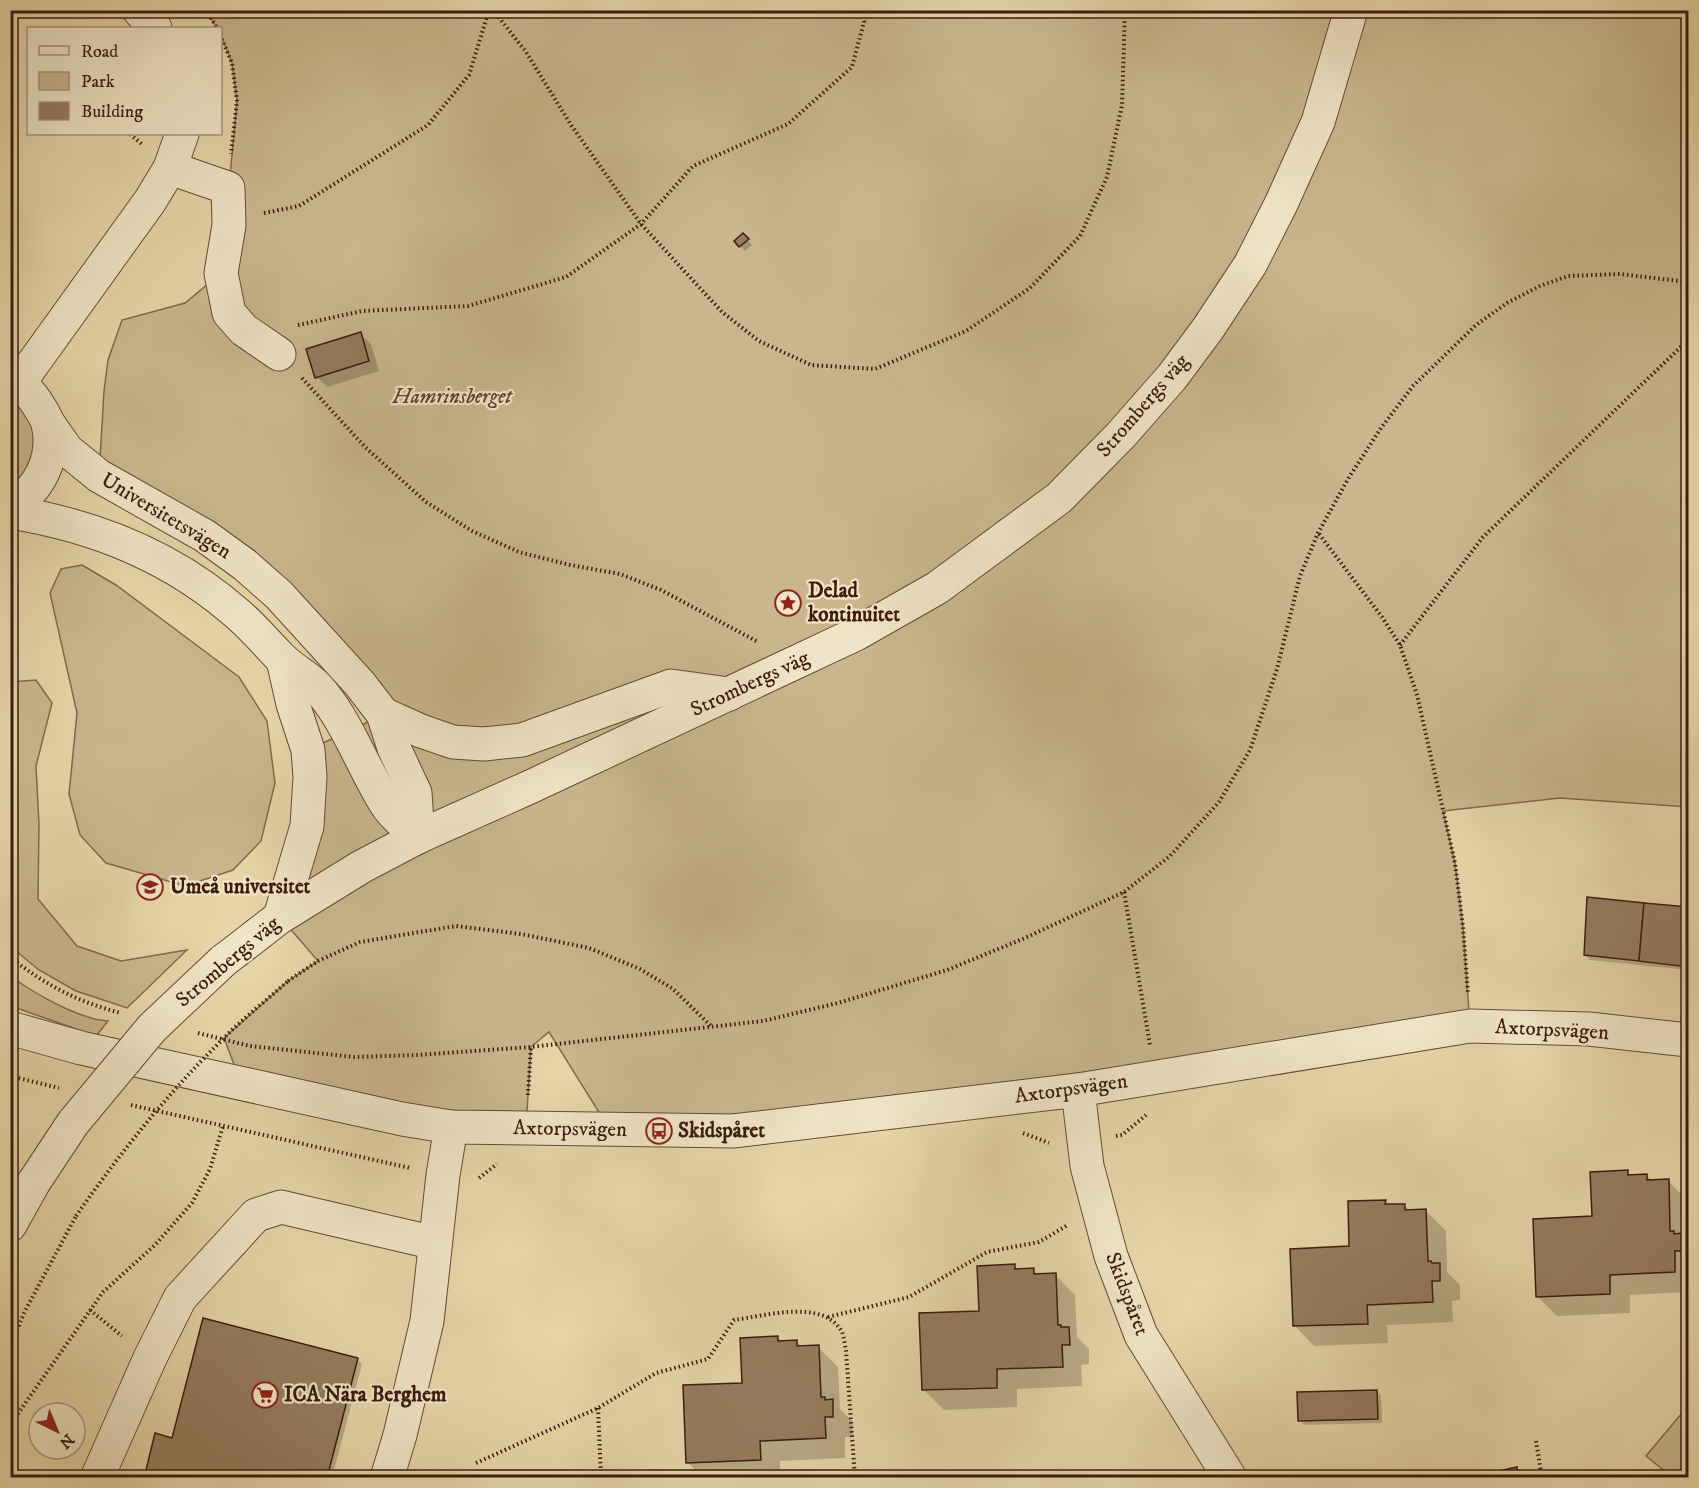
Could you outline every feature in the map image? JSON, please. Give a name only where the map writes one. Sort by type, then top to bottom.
[{"type":"street","points":[[139,10],[154,27]]},
{"type":"street","name":"Strombergs väg","points":[[10,1226],[34,1182],[74,1124],[152,1028],[223,961],[280,917],[361,867],[418,837],[530,788],[856,634],[937,588],[1059,498],[1121,435],[1172,377],[1207,330],[1250,265],[1318,122],[1351,10]]},
{"type":"street","points":[[15,381],[150,201],[170,168],[182,135]]},
{"type":"street","points":[[170,168],[228,188],[229,225],[221,273],[229,313],[252,336],[279,354]]},
{"type":"street","name":"Universitetsvägen","points":[[15,381],[33,395],[48,423],[67,450],[99,476],[205,536],[245,565],[279,595],[360,684],[383,714],[394,748],[415,793],[418,837]]},
{"type":"street","points":[[10,510],[38,484],[50,454],[48,423]]},
{"type":"street","name":"Universitetsvägen","points":[[10,510],[122,541],[166,562],[223,601],[242,617],[283,660],[316,687],[337,716],[388,807],[418,837]]},
{"type":"street","points":[[280,917],[307,826],[309,777],[308,750],[293,704],[283,660]]},
{"type":"street","name":"Universitetsvägen","points":[[383,714],[453,742],[483,744],[522,740],[671,686],[729,694]]},
{"type":"street","name":"Axtorpsvägen","points":[[10,1028],[81,1048],[402,1119],[451,1127],[733,1131],[1078,1090],[1470,1026],[1589,1029],[1689,1040]]},
{"type":"street","name":"Skidspåret","points":[[1078,1090],[1087,1166],[1111,1256],[1141,1335],[1230,1478]]},
{"type":"street","points":[[387,1478],[400,1435],[427,1321],[451,1127]]},
{"type":"street","points":[[97,1478],[150,1358],[180,1298],[256,1215],[281,1206],[435,1243]]},
{"type":"path","points":[[206,10],[216,27]]},
{"type":"path","points":[[222,40],[232,63],[237,101],[228,188],[253,215],[299,206],[428,125],[469,75],[489,10]]},
{"type":"path","points":[[494,10],[526,52],[571,125],[640,224],[722,312],[759,341],[811,365],[874,369],[966,331],[1030,288],[1080,236],[1107,177],[1122,105],[1125,10]]},
{"type":"path","points":[[252,336],[363,311],[468,306],[566,278],[640,224],[693,166],[788,124],[852,67],[864,22],[860,10]]},
{"type":"path","points":[[250,1046],[354,1057],[417,1056],[531,1047],[763,1021],[838,1003],[947,970],[1025,938],[1124,892],[1170,856],[1219,802],[1250,750],[1277,669],[1300,576],[1318,533],[1348,479],[1413,386],[1447,351],[1484,319],[1540,286],[1568,276],[1620,274],[1689,282]]},
{"type":"path","points":[[1400,645],[1484,537],[1689,340]]},
{"type":"path","points":[[279,354],[365,447],[426,502],[472,531],[519,552],[570,565],[620,574],[661,590],[795,663]]},
{"type":"path","points":[[1318,533],[1382,617],[1400,645],[1417,694],[1455,863],[1463,927],[1470,1026]]},
{"type":"path","points":[[1124,892],[1156,1076]]},
{"type":"path","points":[[10,1347],[25,1311],[76,1216],[120,1155],[181,1083],[224,1038],[288,981],[318,961],[360,942],[456,926],[521,934],[589,948],[640,969],[672,989],[711,1027]]},
{"type":"path","points":[[10,957],[53,988],[117,1012]]},
{"type":"path","points":[[10,1076],[60,1088]]},
{"type":"path","points":[[10,1425],[103,1292],[155,1245],[192,1203],[210,1168],[224,1126]]},
{"type":"path","points":[[828,1317],[909,1297],[987,1252],[1039,1242],[1098,1208]]},
{"type":"path","points":[[476,1463],[598,1408],[656,1373],[708,1359],[734,1320],[806,1310],[828,1317],[842,1332],[846,1351],[855,1478]]},
{"type":"path","points":[[598,1408],[601,1478]]},
{"type":"path","points":[[1536,1441],[1542,1478]]},
{"type":"green space","name":"Hamrinsberget","points":[[206,11],[1688,11],[1688,807],[1560,798],[1443,811],[1455,863],[1463,927],[1470,1026],[610,1130],[549,1032],[531,1047],[526,1128],[241,1083],[224,1038],[288,981],[318,961],[280,917],[308,750],[383,715],[303,621],[99,476],[108,360],[122,320],[185,303],[221,273],[237,101],[232,63],[222,38],[222,27],[216,27]]},
{"type":"green space","points":[[11,402],[19,407],[30,420],[36,436],[31,469],[11,490]]},
{"type":"green space","points":[[82,565],[116,585],[239,677],[267,721],[275,783],[261,841],[233,870],[185,886],[106,863],[80,835],[69,794],[77,713],[50,593],[61,569]]},
{"type":"green space","points":[[36,680],[52,703],[36,766],[39,824],[38,899],[77,946],[121,961],[187,950],[127,1008],[76,991],[39,970],[11,947],[11,682]]},
{"type":"green space","points":[[10,976],[31,990],[83,1016],[108,1021],[96,1036],[11,1006]]},
{"type":"green space","points":[[1682,1413],[1688,1419],[1688,1477],[1672,1477],[1646,1456]]},
{"type":"building","points":[[743,233],[749,239],[739,247],[734,241]]},
{"type":"building","points":[[361,332],[369,361],[315,378],[306,349]]},
{"type":"building","points":[[1587,897],[1644,903],[1639,961],[1584,955]]},
{"type":"building","points":[[1644,903],[1688,907],[1688,967],[1639,961]]},
{"type":"building","points":[[1628,1170],[1628,1175],[1647,1174],[1647,1180],[1669,1179],[1670,1231],[1674,1231],[1674,1234],[1682,1233],[1683,1251],[1675,1251],[1675,1272],[1610,1275],[1610,1294],[1536,1297],[1533,1219],[1592,1216],[1590,1172]]},
{"type":"building","points":[[1386,1200],[1385,1204],[1405,1204],[1405,1210],[1426,1209],[1428,1261],[1440,1263],[1440,1281],[1432,1281],[1433,1302],[1367,1305],[1368,1324],[1293,1326],[1290,1249],[1349,1246],[1348,1201]]},
{"type":"building","points":[[1015,1264],[1015,1269],[1034,1268],[1034,1274],[1056,1273],[1058,1325],[1069,1327],[1070,1345],[1062,1345],[1063,1367],[997,1369],[997,1388],[922,1390],[919,1313],[979,1311],[977,1266]]},
{"type":"building","name":"ICA Nära Berghem","points":[[203,1318],[358,1358],[327,1478],[144,1478],[155,1433],[172,1438]]},
{"type":"building","points":[[778,1336],[778,1341],[797,1340],[797,1346],[819,1345],[821,1397],[825,1397],[825,1400],[833,1399],[833,1417],[825,1417],[826,1438],[760,1441],[761,1460],[686,1463],[683,1385],[742,1383],[740,1338]]},
{"type":"building","points":[[1377,1390],[1378,1419],[1298,1421],[1297,1392]]},
{"type":"building","points":[[1517,1467],[1519,1478],[1467,1478]]},
{"type":"building","points":[[540,1474],[540,1478],[502,1478],[502,1476]]},
{"type":"place","name":"Delad kontinuitet","points":[[788,603]]},
{"type":"place","name":"Umeå universitet","points":[[150,887]]},
{"type":"place","name":"Skidspåret","points":[[659,1131]]},
{"type":"place","name":"ICA Nära Berghem","points":[[265,1395]]}]
